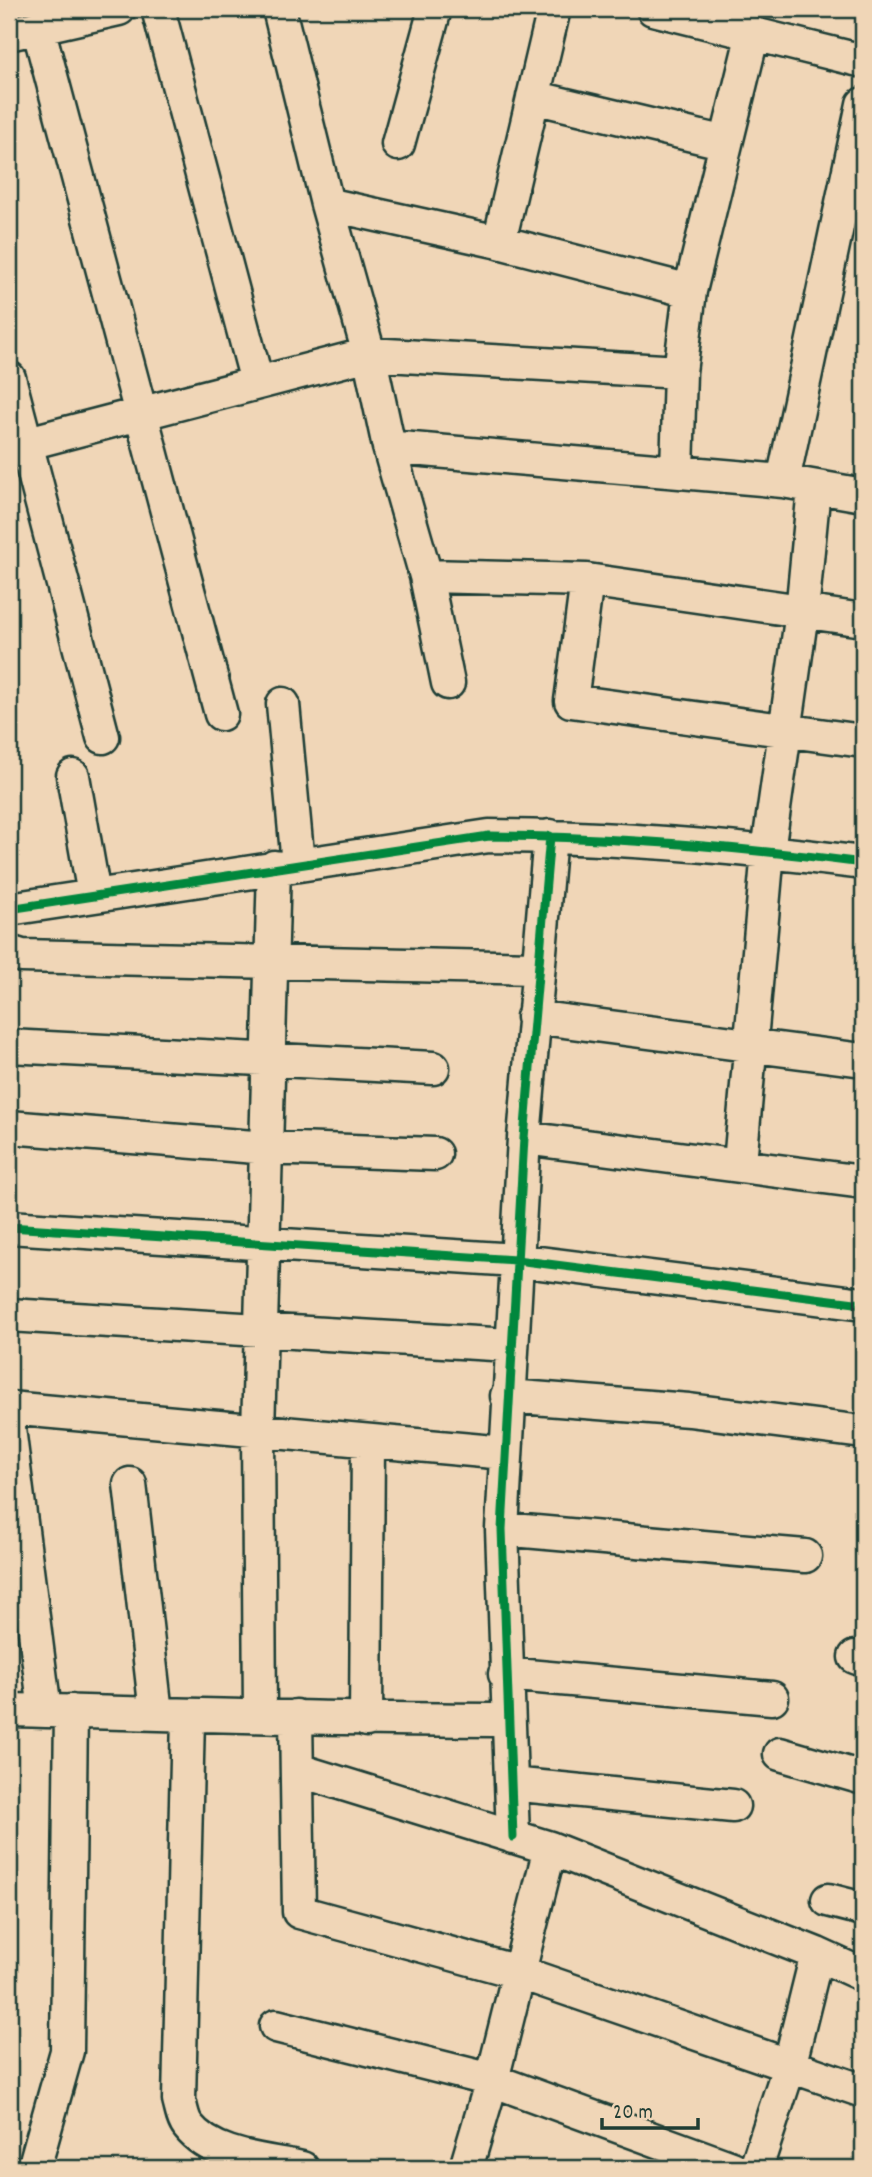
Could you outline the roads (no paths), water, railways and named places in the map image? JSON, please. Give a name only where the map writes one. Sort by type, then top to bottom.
[{"type":"street","points":[[119,9],[87,12],[23,31],[141,415],[221,713]]},
{"type":"street","points":[[158,9],[257,382]]},
{"type":"street","points":[[279,9],[327,204],[369,354],[389,447],[426,576],[448,683]]},
{"type":"street","points":[[398,144],[435,9]]},
{"type":"street","points":[[499,242],[554,9]]},
{"type":"street","points":[[653,9],[863,61]]},
{"type":"street","points":[[677,471],[680,372],[690,291],[753,33]]},
{"type":"street","points":[[533,97],[726,143]]},
{"type":"street","points":[[783,481],[863,104]]},
{"type":"street","points":[[327,204],[499,242],[690,291]]},
{"type":"street","points":[[17,447],[369,354],[680,372]]},
{"type":"street","points":[[9,378],[17,447],[103,737]]},
{"type":"street","points":[[389,447],[783,481],[863,495]]},
{"type":"street","points":[[740,1163],[768,851],[803,612],[814,488]]},
{"type":"street","points":[[426,576],[587,580],[863,620]]},
{"type":"street","points":[[587,580],[571,701],[863,741]]},
{"type":"street","points":[[260,1714],[258,1431],[271,962],[286,866],[283,704]]},
{"type":"street","points":[[73,776],[94,895]]},
{"type":"street","points":[[9,909],[489,836],[550,836],[768,851],[863,863]]},
{"type":"street","points":[[513,1837],[505,1674],[502,1529],[507,1396],[524,1138],[536,968],[550,836]]},
{"type":"street","points":[[9,952],[22,956],[536,968]]},
{"type":"street","points":[[533,1017],[863,1060]]},
{"type":"street","points":[[9,1046],[433,1068]]},
{"type":"street","points":[[9,1128],[267,1148],[435,1154]]},
{"type":"street","points":[[524,1138],[740,1163],[863,1182]]},
{"type":"street","points":[[9,1227],[516,1261],[863,1304]]},
{"type":"street","points":[[9,1315],[510,1345]]},
{"type":"street","points":[[507,1396],[689,1410],[863,1432]]},
{"type":"street","points":[[9,1408],[368,1443],[505,1453]]},
{"type":"street","points":[[9,1428],[58,1711],[67,2051],[34,2168]]},
{"type":"street","points":[[366,1720],[368,1443]]},
{"type":"street","points":[[130,1484],[156,1713]]},
{"type":"street","points":[[502,1529],[804,1556]]},
{"type":"street","points":[[505,1674],[772,1698]]},
{"type":"street","points":[[9,1710],[156,1713],[188,1717],[260,1714],[366,1720],[507,1720]]},
{"type":"street","points":[[296,1716],[299,1912],[518,1972],[863,2091]]},
{"type":"street","points":[[188,1717],[178,2100],[187,2125],[206,2141],[229,2152],[302,2168]]},
{"type":"street","points":[[780,1754],[863,1778]]},
{"type":"street","points":[[298,1770],[550,1848],[817,1954],[863,1975]]},
{"type":"street","points":[[511,1784],[733,1806]]},
{"type":"street","points":[[466,2168],[492,2080],[550,1848]]},
{"type":"street","points":[[828,1900],[863,1909]]},
{"type":"street","points":[[756,2168],[789,2067],[817,1954]]},
{"type":"street","points":[[276,2026],[492,2080],[732,2168]]}]
